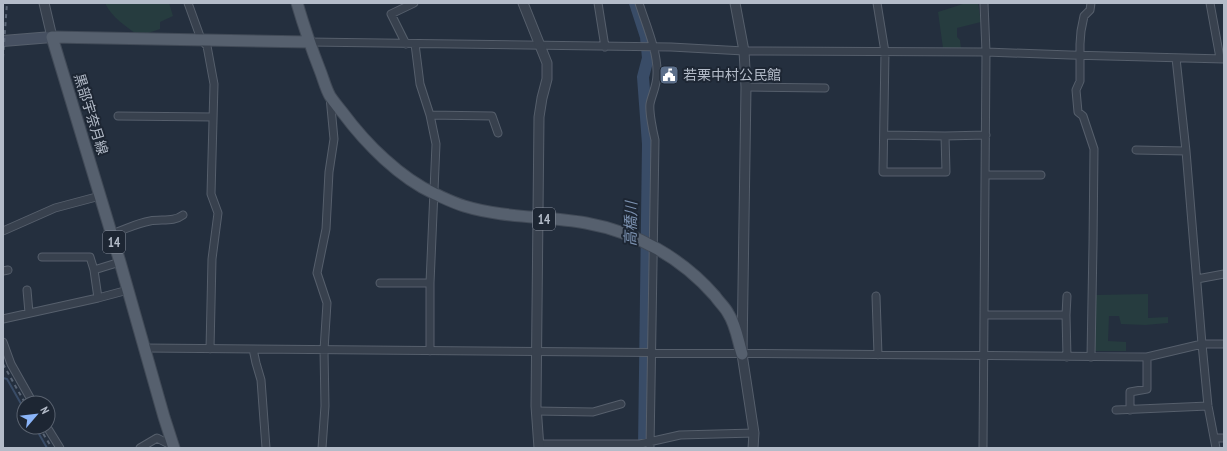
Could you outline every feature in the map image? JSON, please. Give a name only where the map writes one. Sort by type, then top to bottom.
[{"type":"main road","name":"14","points":[[297,3],[309,42],[330,96],[356,131],[376,152],[404,175],[434,194],[463,206],[491,212],[587,223],[632,236],[653,246],[685,267],[702,281],[728,313],[734,324],[742,354]]},
{"type":"main road","points":[[3,41],[52,37],[309,42]]},
{"type":"main road","name":"黒部宇奈月線","points":[[52,37],[120,262],[173,445]]},
{"type":"street","points":[[44,3],[52,37]]},
{"type":"street","points":[[188,3],[201,39],[207,46],[214,84],[211,194],[218,213],[212,259],[210,349]]},
{"type":"street","points":[[406,44],[391,14],[414,3]]},
{"type":"street","points":[[523,3],[547,63],[547,79],[539,117],[536,352],[536,411],[539,446],[650,445],[680,435],[754,433]]},
{"type":"street","points":[[598,3],[605,47]]},
{"type":"street","points":[[639,3],[653,47],[658,75],[656,88],[650,105],[655,140],[650,445]]},
{"type":"street","points":[[735,3],[744,50],[746,87],[742,354],[754,433],[753,448]]},
{"type":"street","points":[[877,3],[885,52],[883,172],[946,172],[946,136]]},
{"type":"street","points":[[983,448],[986,135],[986,52],[984,3]]},
{"type":"street","points":[[1091,3],[1090,10],[1084,16],[1081,31],[1080,81],[1076,90],[1078,112],[1083,116],[1094,149],[1091,357]]},
{"type":"street","points":[[309,42],[653,47],[744,50],[986,52],[1222,58],[1210,3]]},
{"type":"street","points":[[415,44],[420,84],[430,115],[436,144],[430,283],[430,351]]},
{"type":"street","points":[[1176,58],[1186,150],[1208,406],[1216,448]]},
{"type":"street","points":[[746,87],[825,88]]},
{"type":"street","points":[[322,448],[324,350],[327,303],[317,274],[326,229],[329,172],[334,139],[330,96]]},
{"type":"street","points":[[430,115],[492,116],[498,133]]},
{"type":"street","points":[[118,116],[213,117]]},
{"type":"street","points":[[884,135],[986,135]]},
{"type":"street","points":[[1136,150],[1186,150]]},
{"type":"street","points":[[985,175],[1041,175]]},
{"type":"street","points":[[3,231],[55,208],[100,196]]},
{"type":"street","points":[[111,234],[141,223],[177,219],[183,214]]},
{"type":"street","points":[[42,257],[90,257],[94,270],[98,298]]},
{"type":"street","points":[[94,270],[120,262]]},
{"type":"street","points":[[1197,279],[1224,274]]},
{"type":"street","points":[[380,283],[430,283]]},
{"type":"street","points":[[26,290],[29,313]]},
{"type":"street","points":[[3,319],[128,290]]},
{"type":"street","points":[[876,296],[878,355]]},
{"type":"street","points":[[1067,296],[1067,357]]},
{"type":"street","points":[[984,315],[1066,315]]},
{"type":"street","points":[[3,342],[11,364],[28,395]]},
{"type":"street","points":[[145,348],[1148,357],[1202,344],[1224,344]]},
{"type":"street","points":[[253,349],[261,380],[266,448]]},
{"type":"street","points":[[1130,410],[1130,392],[1147,389],[1148,357]]},
{"type":"street","points":[[536,411],[593,412],[621,404]]},
{"type":"street","points":[[1116,410],[1208,406]]},
{"type":"street","points":[[52,435],[60,448]]},
{"type":"street","points":[[140,448],[157,438],[173,445]]},
{"type":"street","points":[[1214,438],[1224,438]]},
{"type":"green space","points":[[105,3],[169,3],[173,16],[160,22],[160,29],[139,36],[115,17]]},
{"type":"green space","points":[[966,3],[978,3],[981,22],[957,28],[957,37],[960,40],[961,49],[943,48],[938,12]]},
{"type":"green space","points":[[1148,294],[1148,318],[1168,317],[1168,323],[1145,325],[1121,324],[1119,316],[1109,316],[1108,341],[1126,342],[1126,351],[1094,351],[1096,295]]},
{"type":"waterway","name":"高橋川","points":[[635,3],[646,37],[648,58],[643,77],[648,144],[644,448]]},
{"type":"waterway","points":[[3,378],[7,379],[16,395]]},
{"type":"waterway","points":[[40,435],[47,448]]},
{"type":"railway","points":[[3,58],[7,3]]},
{"type":"railway","points":[[3,364],[20,395]]},
{"type":"railway","points":[[44,435],[52,448]]},
{"type":"place","name":"若栗中村公民館","points":[[669,75]]}]
